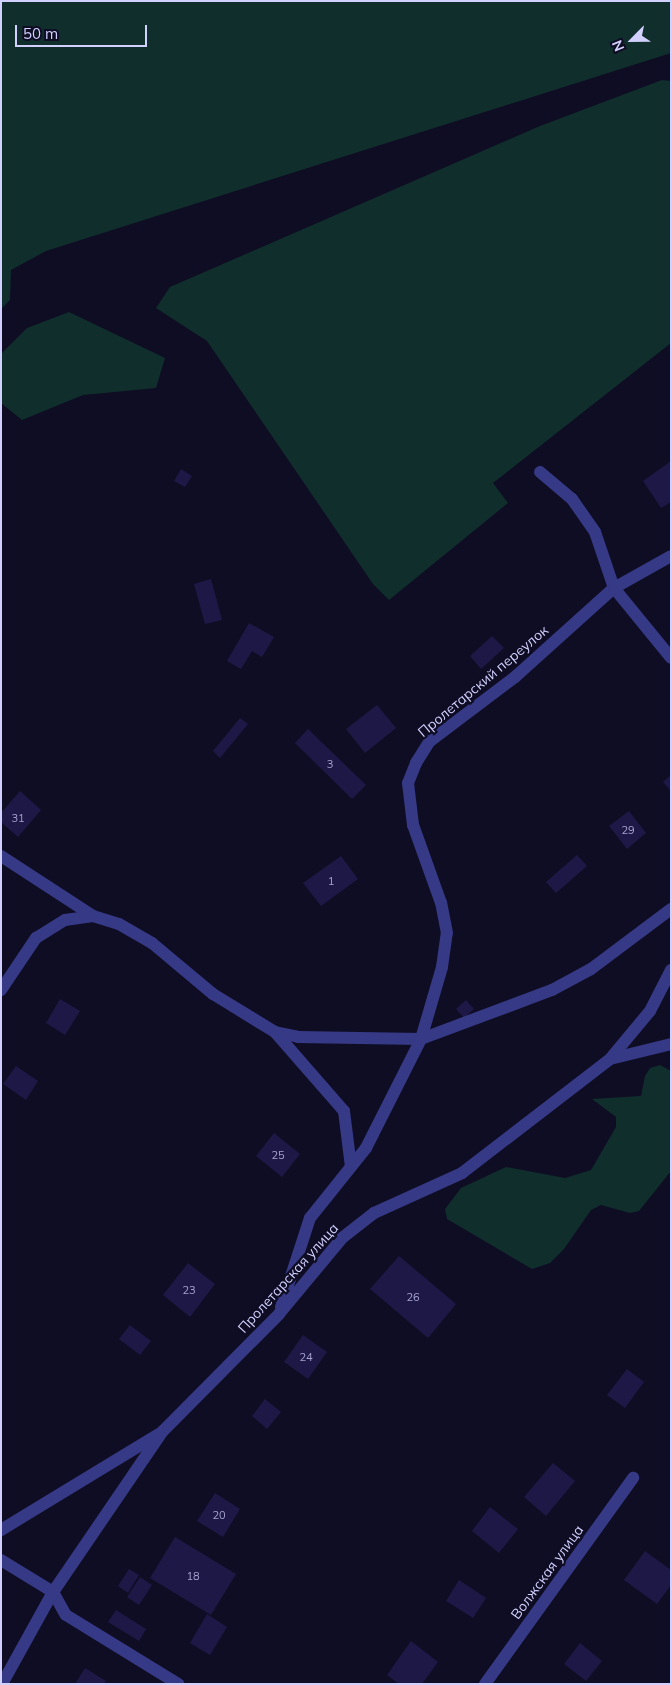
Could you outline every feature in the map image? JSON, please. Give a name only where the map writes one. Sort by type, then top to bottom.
[{"type":"street","points":[[540,472],[572,499],[595,532],[614,588],[671,658]]},
{"type":"street","name":"Пролетарский переулок","points":[[279,1314],[310,1218],[366,1148],[421,1039],[442,967],[447,933],[441,903],[413,825],[408,783],[416,763],[429,742],[515,677],[614,588],[671,556]]},
{"type":"street","points":[[1,856],[93,916],[119,924],[152,943],[213,994],[275,1032],[298,1038],[421,1039],[568,982],[591,969],[671,909]]},
{"type":"street","points":[[1,990],[36,938],[65,920],[93,916]]},
{"type":"street","name":"Пролетарская улица","points":[[2,1684],[53,1592],[163,1432],[279,1314],[342,1238],[374,1213],[462,1173],[610,1059],[650,1011],[671,970]]},
{"type":"street","points":[[275,1032],[344,1111],[351,1167]]},
{"type":"street","points":[[610,1059],[671,1044]]},
{"type":"street","points":[[1,1530],[163,1432]]},
{"type":"street","name":"Волжская улица","points":[[485,1684],[633,1478]]},
{"type":"street","points":[[1,1560],[53,1592],[66,1615],[178,1684]]},
{"type":"green space","points":[[1,1],[671,1],[671,53],[46,251],[11,270],[10,300],[1,309]]},
{"type":"green space","points":[[662,80],[671,81],[671,343],[493,483],[508,503],[389,600],[373,584],[207,341],[156,308],[170,287],[540,126]]},
{"type":"green space","points":[[69,312],[165,358],[156,388],[83,395],[22,420],[1,403],[1,354],[27,328]]},
{"type":"green space","points":[[660,1065],[671,1071],[671,1171],[639,1211],[630,1213],[601,1205],[591,1210],[564,1249],[550,1263],[532,1269],[447,1219],[445,1209],[461,1188],[506,1167],[565,1178],[591,1170],[616,1127],[616,1117],[592,1099],[641,1096],[645,1076],[650,1068]]},
{"type":"building","points":[[671,461],[671,502],[661,508],[643,481]]},
{"type":"building","points":[[181,469],[192,476],[185,487],[174,481]]},
{"type":"building","points":[[211,579],[222,620],[205,624],[194,584]]},
{"type":"building","points":[[249,623],[274,637],[262,657],[252,651],[241,669],[227,661]]},
{"type":"building","points":[[492,636],[504,648],[481,669],[470,656]]},
{"type":"building","points":[[377,705],[396,728],[365,753],[346,729]]},
{"type":"building","points":[[240,718],[248,724],[220,758],[213,751]]},
{"type":"building","points":[[308,729],[366,785],[352,799],[295,743]]},
{"type":"building","points":[[671,775],[671,791],[663,782]]},
{"type":"building","points":[[20,791],[41,810],[18,837],[1,822],[1,813]]},
{"type":"building","points":[[629,811],[646,833],[627,849],[609,826]]},
{"type":"building","points":[[577,855],[587,866],[556,893],[546,882]]},
{"type":"building","points":[[341,856],[358,879],[321,906],[303,883]]},
{"type":"building","points":[[60,999],[80,1011],[65,1035],[46,1023]]},
{"type":"building","points":[[466,1000],[474,1009],[464,1018],[456,1009]]},
{"type":"building","points":[[16,1066],[38,1081],[26,1100],[3,1084]]},
{"type":"building","points":[[274,1133],[300,1154],[282,1177],[256,1156]]},
{"type":"building","points":[[399,1256],[456,1304],[428,1338],[370,1289]]},
{"type":"building","points":[[188,1263],[215,1284],[190,1317],[163,1295]]},
{"type":"building","points":[[130,1325],[151,1341],[140,1355],[119,1339]]},
{"type":"building","points":[[303,1335],[327,1352],[308,1379],[284,1362]]},
{"type":"building","points":[[627,1369],[644,1382],[625,1408],[607,1395]]},
{"type":"building","points":[[265,1399],[281,1412],[267,1429],[252,1416]]},
{"type":"building","points":[[553,1463],[575,1481],[546,1516],[524,1497]]},
{"type":"building","points":[[215,1493],[240,1509],[223,1537],[197,1521]]},
{"type":"building","points":[[490,1507],[518,1529],[499,1553],[472,1531]]},
{"type":"building","points":[[175,1537],[236,1574],[211,1615],[150,1578]]},
{"type":"building","points":[[645,1551],[671,1570],[671,1585],[657,1604],[624,1580]]},
{"type":"building","points":[[129,1569],[139,1575],[128,1593],[118,1586]]},
{"type":"building","points":[[140,1577],[152,1585],[139,1605],[127,1597]]},
{"type":"building","points":[[459,1580],[486,1598],[473,1618],[446,1601]]},
{"type":"building","points":[[116,1610],[146,1629],[139,1641],[108,1622]]},
{"type":"building","points":[[207,1614],[227,1627],[210,1655],[190,1643]]},
{"type":"building","points":[[411,1641],[438,1662],[422,1684],[399,1684],[387,1675]]},
{"type":"building","points":[[580,1643],[602,1661],[586,1681],[564,1664]]},
{"type":"building","points":[[85,1668],[106,1681],[104,1684],[75,1684]]}]
